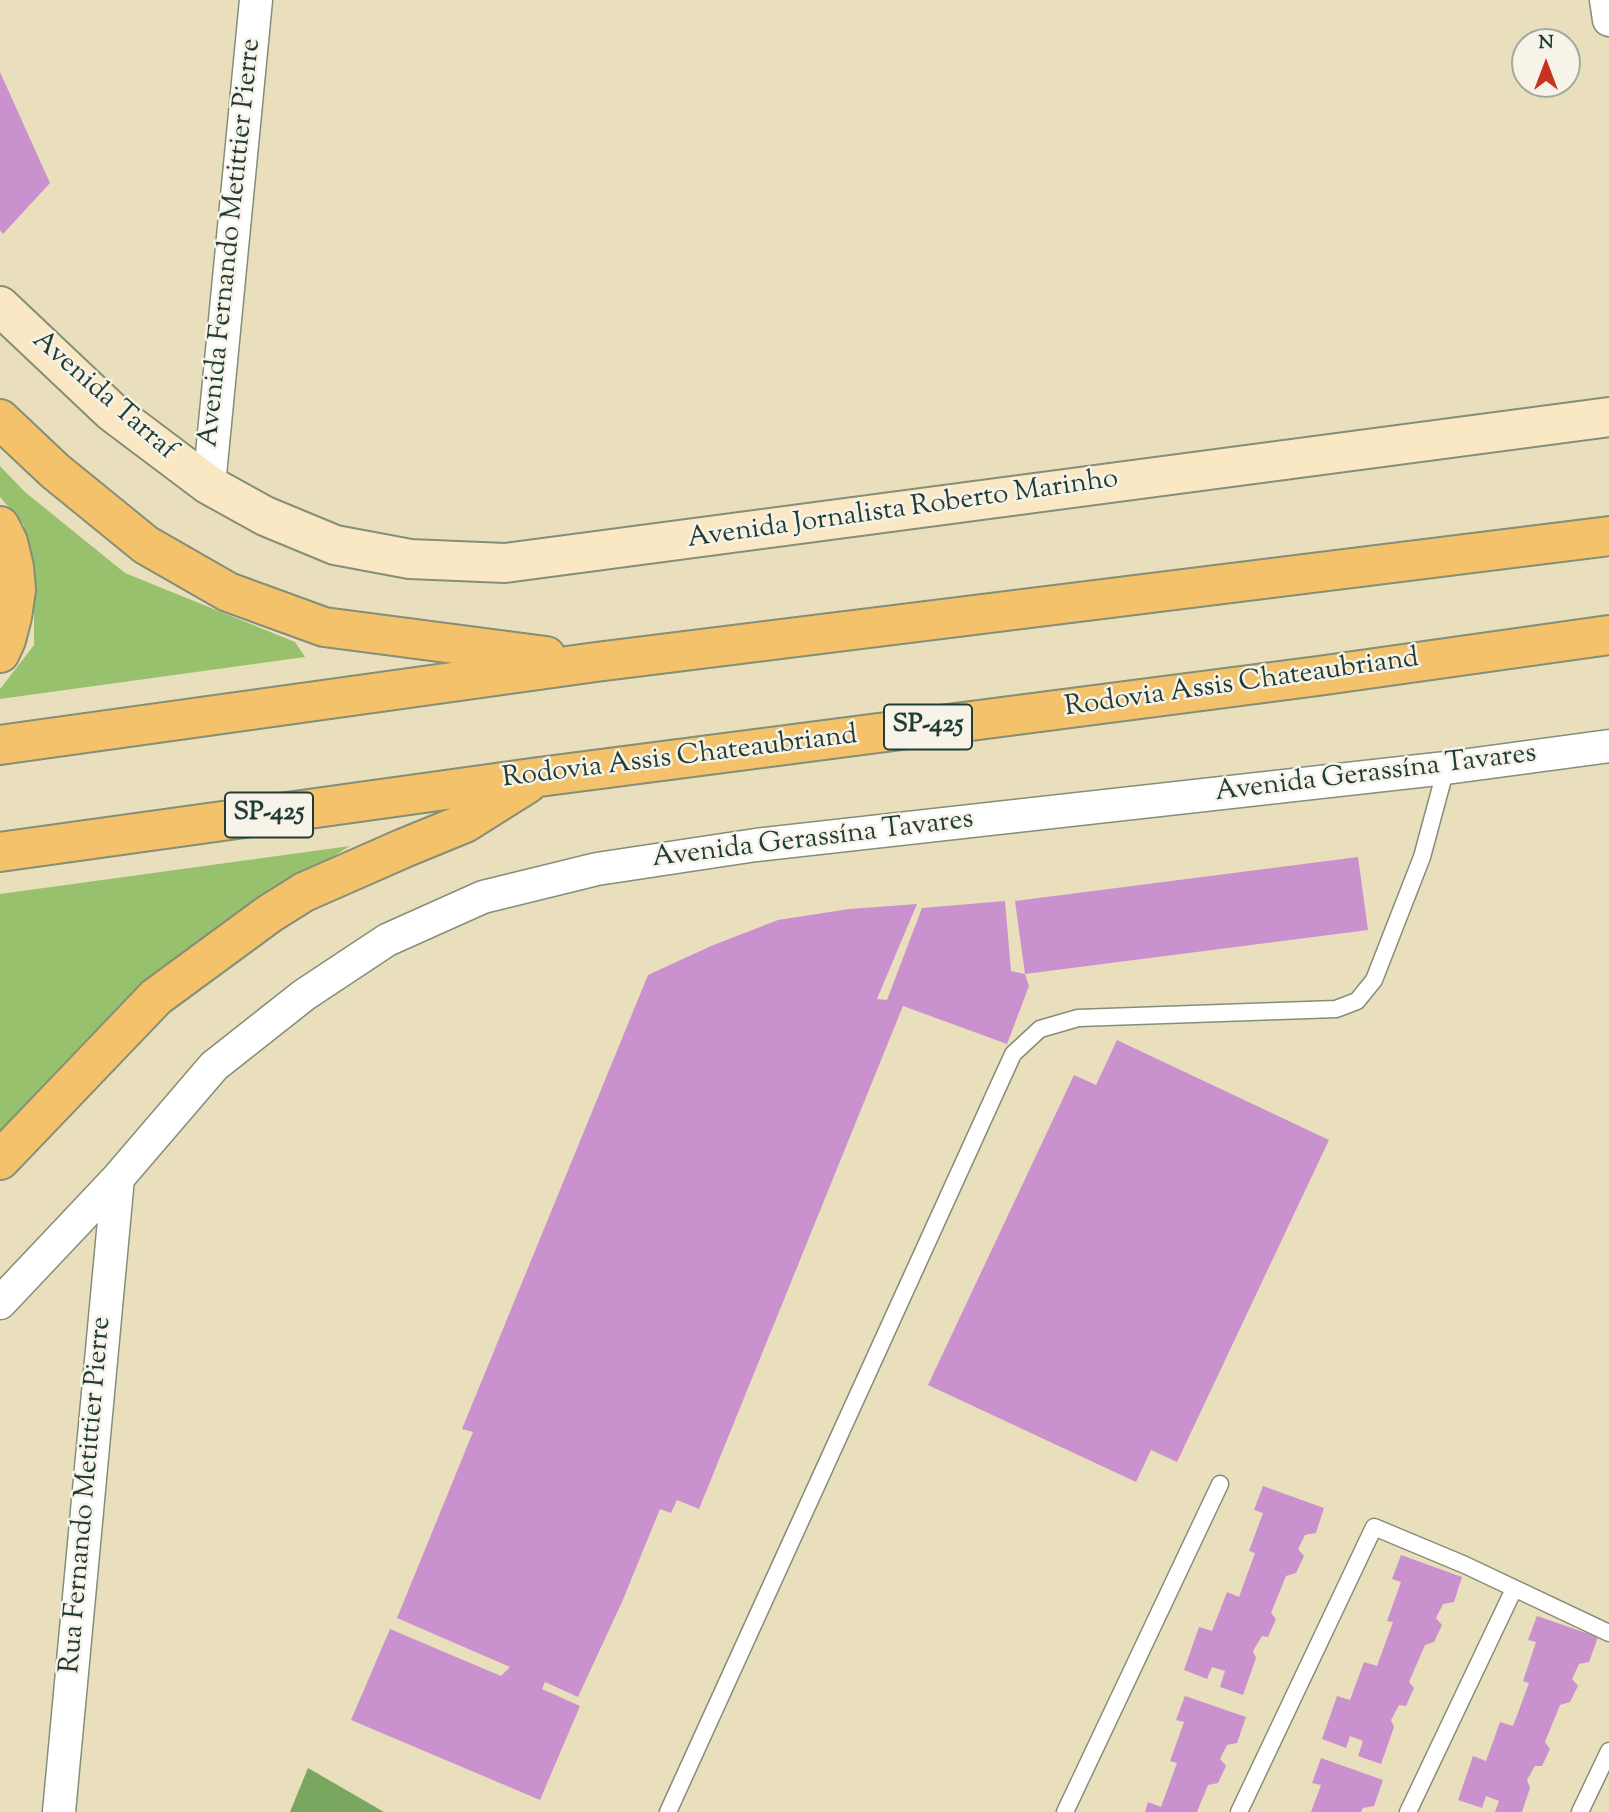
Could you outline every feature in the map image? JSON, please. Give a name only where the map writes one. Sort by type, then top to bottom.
[{"type":"highway","points":[[0,419],[55,471],[146,545],[228,592],[324,627],[596,662]]},
{"type":"highway","points":[[0,526],[8,542],[16,590],[12,617],[0,653]]},
{"type":"highway","points":[[0,745],[596,662],[1609,536]]},
{"type":"highway","name":"Rodovia Assis Chateaubriand","points":[[0,852],[539,777],[1318,676],[1609,635]]},
{"type":"highway","points":[[0,1160],[156,998],[269,914],[304,892],[465,823],[539,777]]},
{"type":"main road","name":"Avenida Tarraf","points":[[0,306],[112,412],[209,485]]},
{"type":"main road","name":"Avenida Jornalista Roberto Marinho","points":[[209,485],[265,516],[335,545],[410,559],[505,563],[1609,417]]},
{"type":"street","name":"Avenida Fernando Metittier Pierre","points":[[209,485],[256,0]]},
{"type":"street","points":[[1606,0],[1609,20]]},
{"type":"street","name":"Avenida Gerassína Tavares","points":[[0,1303],[117,1178],[214,1066],[304,995],[387,940],[482,897],[597,869],[756,845],[1446,768],[1609,746]]},
{"type":"street","name":"Rua Fernando Metittier Pierre","points":[[59,1812],[117,1178]]},
{"type":"lane","points":[[668,1812],[1013,1054],[1040,1029],[1078,1018],[1336,1009],[1357,1001],[1374,981],[1422,857],[1446,768]]},
{"type":"lane","points":[[1065,1812],[1220,1484]]},
{"type":"lane","points":[[1239,1812],[1374,1527],[1465,1565],[1609,1633]]},
{"type":"lane","points":[[1408,1812],[1514,1589]]},
{"type":"lane","points":[[1580,1812],[1609,1751]]},
{"type":"green space","points":[[0,466],[25,492],[125,573],[295,642],[305,657],[0,699],[0,689],[34,645],[34,587],[24,525],[0,497]]},
{"type":"green space","points":[[350,846],[247,910],[0,1139],[0,894]]},
{"type":"green space","points":[[308,1768],[384,1812],[290,1812]]},
{"type":"building","points":[[0,72],[50,183],[3,234],[0,230]]},
{"type":"building","points":[[1358,857],[1368,930],[1025,974],[1015,901]]},
{"type":"building","points":[[1005,901],[1011,971],[1025,974],[1029,986],[1007,1044],[903,1006],[699,1509],[677,1500],[671,1513],[660,1509],[622,1602],[578,1697],[545,1682],[542,1689],[580,1706],[540,1800],[351,1720],[390,1629],[501,1676],[510,1667],[397,1618],[473,1432],[462,1429],[648,975],[711,946],[778,920],[849,909],[917,904],[877,999],[887,1000],[922,908]]},
{"type":"building","points":[[1117,1040],[1329,1140],[1177,1462],[1151,1450],[1136,1482],[928,1385],[1074,1075],[1096,1085]]},
{"type":"building","points":[[1263,1486],[1324,1508],[1316,1533],[1305,1535],[1298,1549],[1304,1556],[1296,1573],[1286,1576],[1271,1613],[1276,1619],[1268,1637],[1262,1636],[1253,1651],[1256,1658],[1243,1695],[1220,1687],[1225,1671],[1212,1667],[1207,1679],[1184,1670],[1199,1627],[1212,1631],[1227,1592],[1239,1597],[1255,1553],[1249,1551],[1263,1513],[1254,1510]]},
{"type":"building","points":[[1401,1555],[1462,1577],[1454,1602],[1443,1604],[1436,1618],[1442,1625],[1434,1642],[1425,1645],[1409,1682],[1414,1688],[1406,1706],[1399,1705],[1391,1720],[1394,1727],[1381,1764],[1358,1756],[1363,1741],[1350,1736],[1346,1748],[1322,1739],[1337,1696],[1350,1700],[1364,1662],[1377,1666],[1393,1622],[1387,1621],[1401,1582],[1392,1579]]},
{"type":"building","points":[[1537,1616],[1598,1637],[1589,1662],[1579,1664],[1572,1679],[1578,1686],[1570,1702],[1560,1705],[1545,1742],[1550,1749],[1542,1766],[1535,1766],[1527,1780],[1530,1788],[1522,1812],[1495,1812],[1499,1801],[1486,1796],[1482,1808],[1458,1800],[1473,1756],[1486,1761],[1500,1722],[1513,1726],[1529,1683],[1523,1681],[1536,1642],[1528,1640]]},
{"type":"building","points":[[1185,1696],[1246,1717],[1237,1743],[1227,1745],[1220,1759],[1226,1766],[1218,1783],[1208,1785],[1197,1812],[1145,1812],[1148,1802],[1161,1807],[1177,1763],[1170,1761],[1184,1722],[1176,1720]]},
{"type":"building","points":[[1321,1758],[1383,1780],[1374,1806],[1363,1808],[1361,1812],[1311,1812],[1321,1785],[1312,1783]]}]
